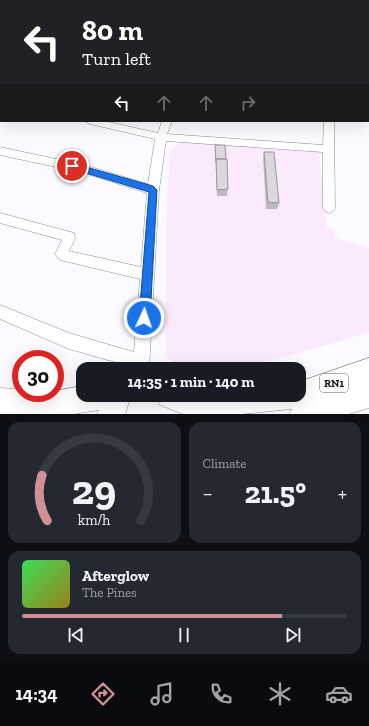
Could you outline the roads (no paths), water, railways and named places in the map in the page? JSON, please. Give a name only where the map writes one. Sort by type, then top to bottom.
[{"type":"main road","name":"RN1","points":[[306,393],[369,371]]},
{"type":"main road","name":"RN1","points":[[303,414],[369,395]]},
{"type":"main road","points":[[0,401],[51,405],[76,400]]},
{"type":"main road","points":[[111,414],[114,402]]},
{"type":"main road","name":"RN1","points":[[170,402],[229,402]]},
{"type":"street","points":[[94,122],[161,137],[328,149]]},
{"type":"street","points":[[142,362],[153,190],[161,137],[166,122]]},
{"type":"street","points":[[329,122],[329,208]]},
{"type":"street","points":[[0,151],[84,169],[153,190]]},
{"type":"street","points":[[0,218],[69,237],[62,251],[62,254],[65,256],[147,274]]},
{"type":"street","points":[[0,312],[69,341],[133,362]]}]
